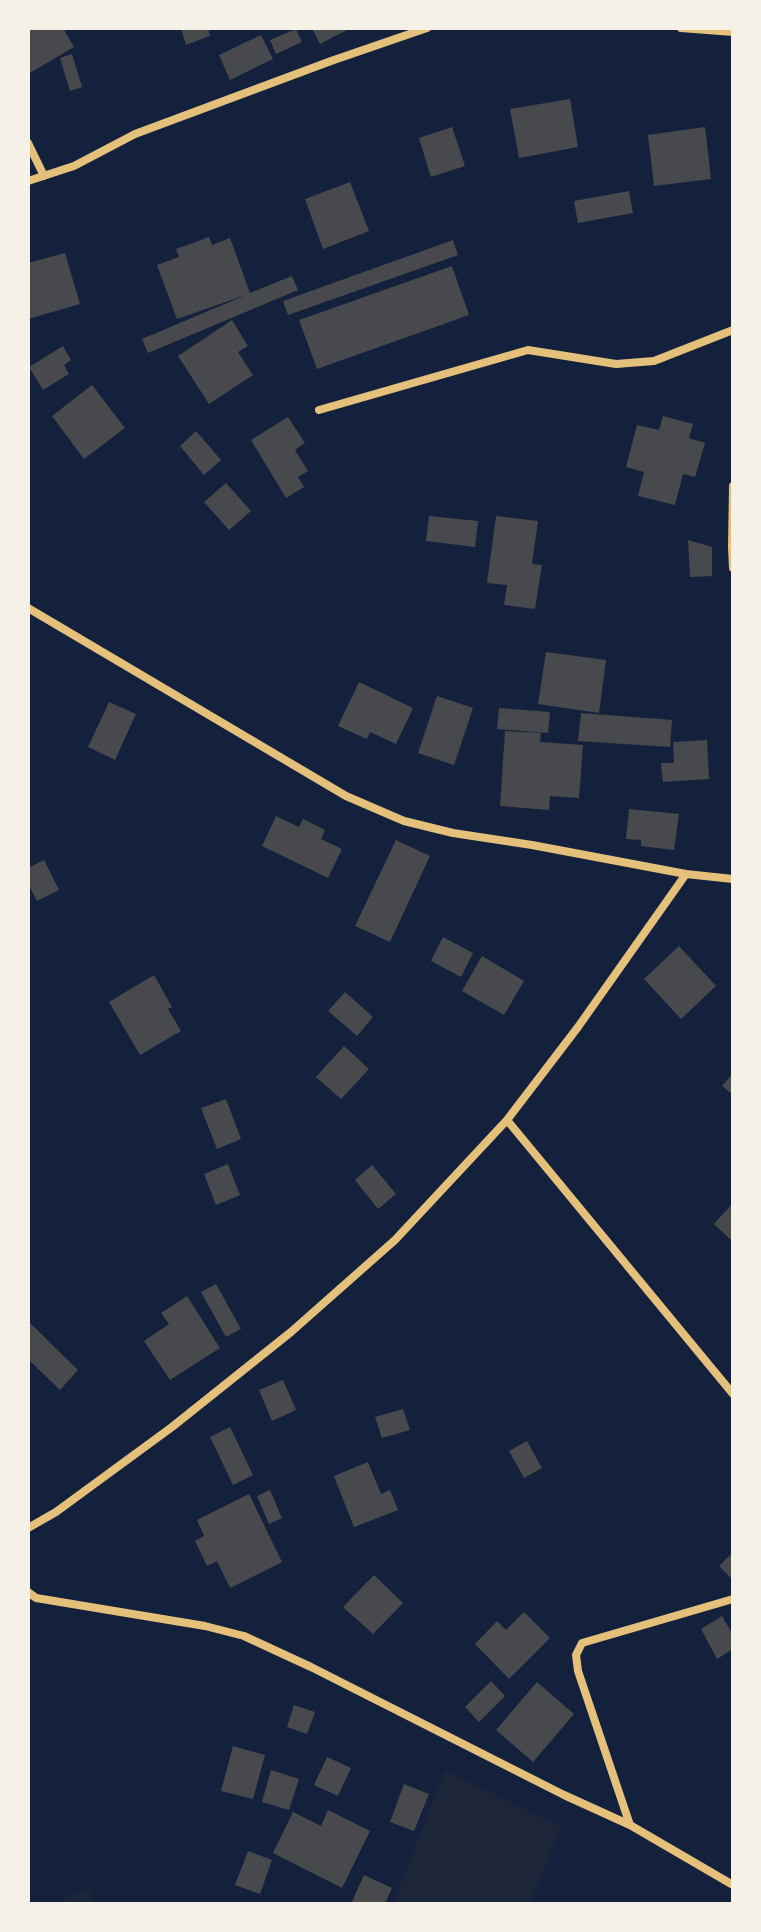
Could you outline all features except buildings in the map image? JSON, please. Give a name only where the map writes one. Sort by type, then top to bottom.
[{"type":"street","points":[[28,181],[74,166],[135,134],[427,28]]},
{"type":"street","points":[[681,28],[733,32]]},
{"type":"street","points":[[28,143],[44,176]]},
{"type":"street","points":[[319,410],[528,350],[616,364],[654,361],[733,330]]},
{"type":"street","points":[[733,486],[733,568]]},
{"type":"street","points":[[28,608],[346,796],[404,821],[453,833],[686,874],[733,879]]},
{"type":"street","points":[[28,1528],[56,1512],[172,1427],[291,1332],[395,1240],[507,1120],[578,1027],[686,874]]},
{"type":"street","points":[[507,1120],[733,1394]]},
{"type":"street","points":[[28,1592],[36,1598],[205,1626],[244,1636],[630,1825],[733,1885]]},
{"type":"street","points":[[630,1825],[578,1671],[576,1655],[582,1643],[733,1599]]},
{"type":"shaded area","points":[[445,1770],[561,1827],[530,1904],[393,1904]]},
{"type":"shaded area","points":[[91,1886],[91,1904],[56,1904]]}]
